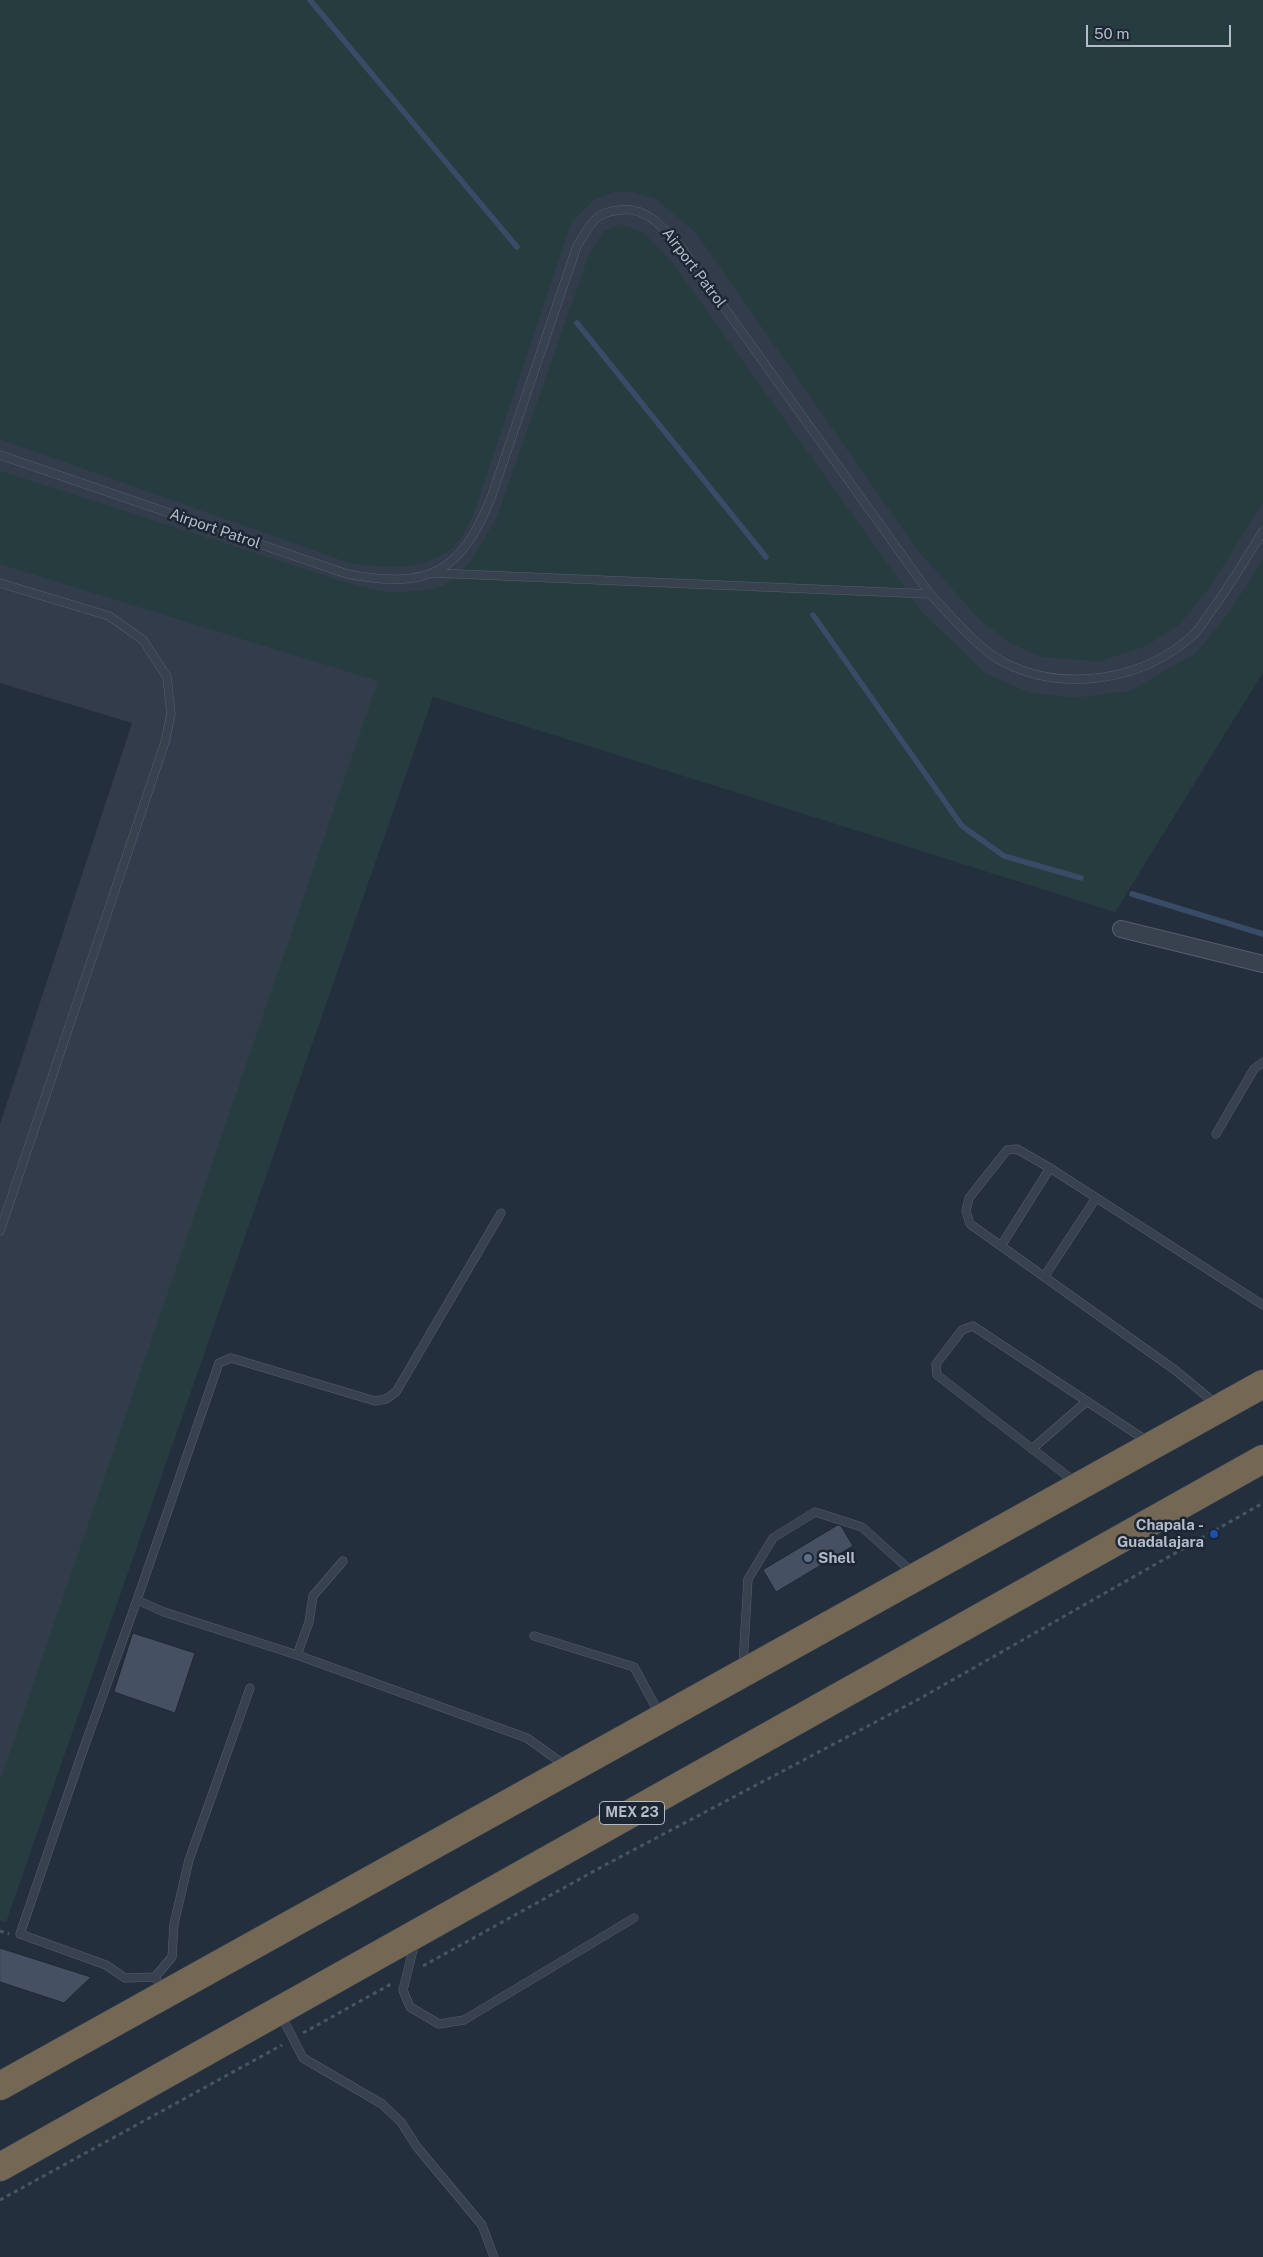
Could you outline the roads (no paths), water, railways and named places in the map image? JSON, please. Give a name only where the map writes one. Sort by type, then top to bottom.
[{"type":"highway","points":[[0,2086],[160,1985],[570,1770],[1263,1384]]},
{"type":"highway","name":"MEX 23","points":[[0,2167],[1263,1459]]},
{"type":"street","points":[[1121,929],[1263,964]]},
{"type":"lane","name":"Airport Patrol","points":[[0,455],[347,574],[392,580],[414,579],[434,573],[453,560],[470,543],[480,524],[494,489],[576,246],[598,217],[610,211],[626,209],[642,212],[661,225],[683,250],[930,594],[970,636],[1004,662],[1034,674],[1068,679],[1100,679],[1134,670],[1165,656],[1194,634],[1222,597],[1263,531]]},
{"type":"lane","name":"Airport Patrol","points":[[434,573],[930,594]]},
{"type":"lane","points":[[0,583],[109,616],[143,640],[166,677],[171,714],[166,742],[0,1231]]},
{"type":"lane","points":[[1216,1134],[1254,1069],[1263,1062]]},
{"type":"lane","points":[[1220,1408],[1175,1370],[970,1224],[966,1211],[969,1198],[1007,1150],[1017,1149],[1050,1168],[1263,1305]]},
{"type":"lane","points":[[1001,1246],[1050,1168]]},
{"type":"lane","points":[[1044,1277],[1096,1198]]},
{"type":"lane","points":[[250,1688],[189,1860],[174,1924],[172,1956],[160,1985],[125,1978],[106,1965],[20,1934],[81,1756],[138,1600],[219,1363],[231,1358],[375,1401],[386,1399],[396,1392],[501,1213]]},
{"type":"lane","points":[[1080,1486],[937,1375],[936,1364],[962,1330],[973,1326],[1153,1445]]},
{"type":"lane","points":[[1032,1450],[1087,1401]]},
{"type":"lane","points":[[742,1674],[748,1579],[773,1538],[816,1512],[862,1527],[917,1577]]},
{"type":"lane","points":[[297,1655],[309,1622],[313,1596],[343,1561]]},
{"type":"lane","points":[[138,1600],[164,1612],[297,1655],[527,1738],[570,1770]]},
{"type":"lane","points":[[534,1636],[634,1667],[662,1718]]},
{"type":"lane","points":[[418,1933],[404,1990],[410,2007],[439,2024],[464,2020],[634,1918]]},
{"type":"lane","points":[[278,2011],[303,2058],[382,2104],[401,2122],[417,2148],[482,2225],[494,2257]]},
{"type":"waterway","points":[[310,0],[517,247]]},
{"type":"waterway","points":[[577,323],[766,557]]},
{"type":"waterway","points":[[813,615],[962,826],[1004,856],[1081,878]]},
{"type":"waterway","points":[[1132,894],[1263,934]]},
{"type":"place","name":"Chapala - Guadalajara","points":[[1214,1534]]},
{"type":"place","name":"Shell","points":[[808,1558]]}]
